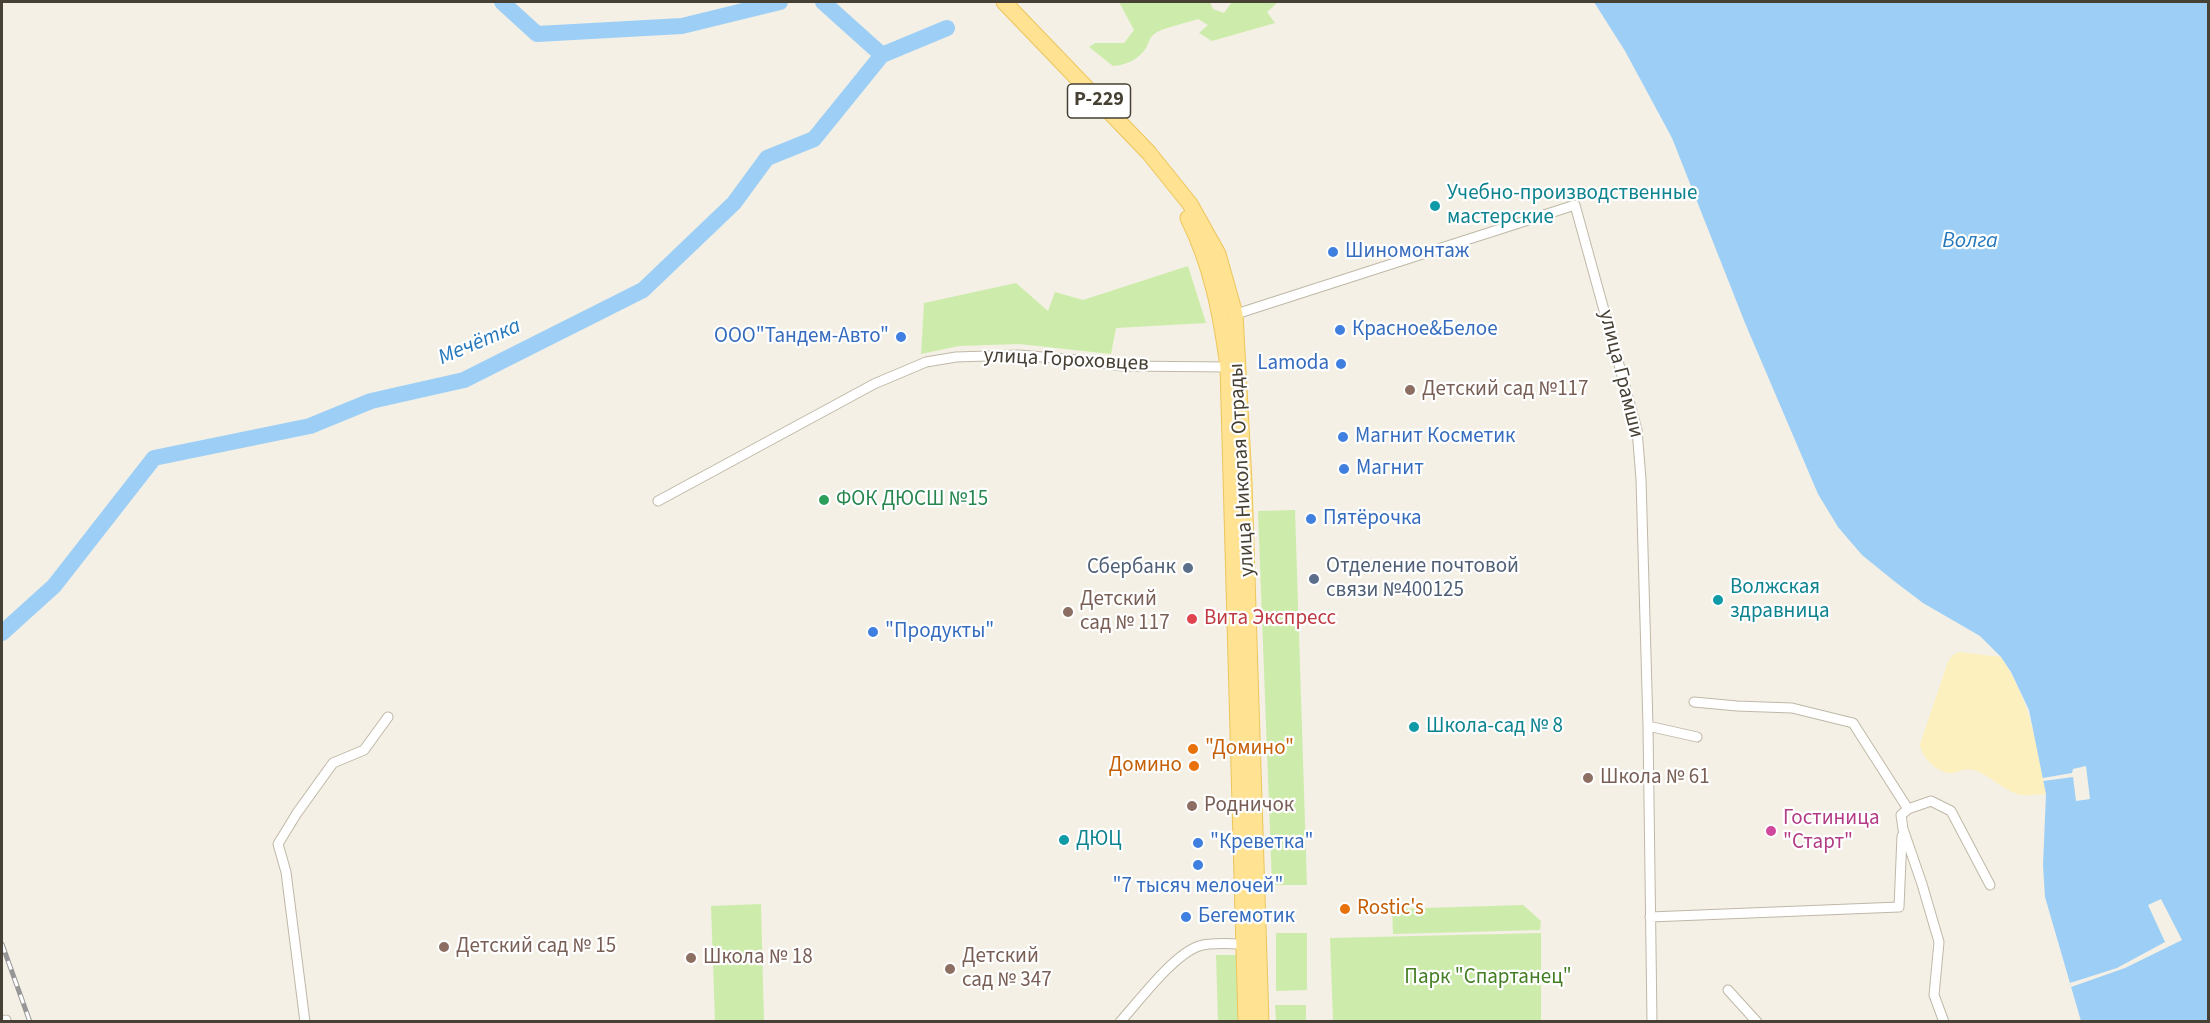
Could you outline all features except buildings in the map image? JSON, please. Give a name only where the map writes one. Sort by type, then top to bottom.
[{"type":"main road","name":"улица Николая Отрады","points":[[995,2],[1164,183],[1197,236],[1228,316],[1242,944],[1246,1022]]},
{"type":"main road","name":"улица Николая Отрады","points":[[1004,2],[1149,153],[1190,204],[1218,255],[1228,316],[1245,493],[1261,1022]]},
{"type":"street","name":"улица Грамши","points":[[1228,316],[1575,205],[1637,430],[1641,479],[1648,726],[1652,1022]]},
{"type":"street","name":"улица Гороховцев","points":[[658,501],[874,384],[926,362],[956,357],[1019,355],[1122,366],[1228,367]]},
{"type":"street","points":[[1694,702],[1792,708],[1853,723],[1908,809]]},
{"type":"street","points":[[304,1022],[286,872],[278,844],[333,763],[364,750],[388,717]]},
{"type":"street","points":[[1648,726],[1696,737]]},
{"type":"street","points":[[1944,1022],[1934,995],[1939,942],[1903,829],[1901,815],[1908,809],[1931,801],[1951,811],[1990,885]]},
{"type":"street","points":[[1650,917],[1899,907],[1903,829]]},
{"type":"street","points":[[1120,1022],[1172,964],[1187,953],[1201,946],[1242,944]]},
{"type":"street","points":[[1728,990],[1757,1022]]},
{"type":"green space","points":[[1119,2],[1210,2],[1213,9],[1224,13],[1232,2],[1278,2],[1267,12],[1275,23],[1212,41],[1199,33],[1208,25],[1198,19],[1156,32],[1147,47],[1135,59],[1113,66],[1089,47],[1095,43],[1124,43],[1134,30]]},
{"type":"green space","points":[[1188,266],[1206,323],[1116,328],[1111,354],[1019,344],[959,346],[921,354],[924,303],[1016,283],[1048,311],[1055,292],[1083,300]]},
{"type":"green space","points":[[1295,510],[1307,885],[1272,885],[1258,511]]},
{"type":"green space","points":[[761,904],[764,1021],[715,1021],[711,906]]},
{"type":"green space","points":[[1523,905],[1541,921],[1540,930],[1393,934],[1392,909]]},
{"type":"green space","points":[[1276,933],[1307,933],[1307,990],[1276,991]]},
{"type":"green space","name":"Парк \"Спартанец\"","points":[[1541,933],[1541,1021],[1333,1021],[1330,938]]},
{"type":"green space","points":[[1216,955],[1238,955],[1240,1021],[1218,1021]]},
{"type":"green space","points":[[1275,1005],[1306,1005],[1306,1021],[1276,1021]]},
{"type":"sand","points":[[1959,652],[2001,657],[2026,707],[2046,794],[2016,794],[1982,773],[1969,769],[1948,773],[1937,768],[1927,759],[1920,744],[1948,662],[1953,655]]},
{"type":"water","name":"Волга","points":[[1594,2],[2208,2],[2208,1021],[2081,1021],[2045,897],[2043,865],[2046,794],[2029,710],[2011,672],[2001,657],[1980,636],[1923,603],[1894,581],[1862,555],[1838,527],[1818,494],[1745,323],[1672,138],[1625,51]]},
{"type":"pier","points":[[2086,766],[2090,799],[2076,801],[2073,777],[2043,781],[2043,778],[2072,773],[2073,769]]},
{"type":"pier","points":[[2161,899],[2182,940],[2125,968],[2071,987],[2070,983],[2117,968],[2165,942],[2148,905]]},
{"type":"waterway","name":"Мечётка","points":[[502,2],[537,34],[682,26],[780,2]]},
{"type":"waterway","name":"Мечётка","points":[[823,2],[882,55]]},
{"type":"waterway","name":"Мечётка","points":[[2,633],[54,586],[154,458],[310,426],[371,401],[464,380],[643,290],[734,203],[767,158],[814,139],[882,55],[947,28]]},
{"type":"railway","points":[[2,944],[30,1022]]},
{"type":"place","name":"Учебно-производственные мастерские","points":[[1435,206]]},
{"type":"place","name":"Шиномонтаж","points":[[1333,252]]},
{"type":"place","name":"Красное&Белое","points":[[1340,330]]},
{"type":"place","name":"ООО\"Тандем-Авто\"","points":[[901,337]]},
{"type":"place","name":"Lamoda","points":[[1341,364]]},
{"type":"place","name":"Детский сад №117","points":[[1410,390]]},
{"type":"place","name":"Магнит Косметик","points":[[1343,437]]},
{"type":"place","name":"Магнит","points":[[1344,469]]},
{"type":"place","name":"ФОК ДЮСШ №15","points":[[824,500]]},
{"type":"place","name":"Пятёрочка","points":[[1311,519]]},
{"type":"place","name":"Сбербанк","points":[[1188,568]]},
{"type":"place","name":"Отделение почтовой связи №400125","points":[[1314,579]]},
{"type":"place","name":"Волжская здравница","points":[[1718,600]]},
{"type":"place","name":"Детский сад № 117","points":[[1068,612]]},
{"type":"place","name":"Вита Экспресс","points":[[1192,619]]},
{"type":"place","name":"\"Продукты\"","points":[[873,632]]},
{"type":"place","name":"Школа-сад № 8","points":[[1414,727]]},
{"type":"place","name":"\"Домино\"","points":[[1193,749]]},
{"type":"place","name":"Домино","points":[[1194,766]]},
{"type":"place","name":"Школа № 61","points":[[1588,778]]},
{"type":"place","name":"Родничок","points":[[1192,806]]},
{"type":"place","name":"Гостиница \"Старт\"","points":[[1771,831]]},
{"type":"place","name":"ДЮЦ","points":[[1064,840]]},
{"type":"place","name":"\"Креветка\"","points":[[1198,843]]},
{"type":"place","name":"\"7 тысяч мелочей\"","points":[[1198,865]]},
{"type":"place","name":"Rostic's","points":[[1345,909]]},
{"type":"place","name":"Бегемотик","points":[[1186,917]]},
{"type":"place","name":"Детский сад № 15","points":[[444,947]]},
{"type":"place","name":"Школа № 18","points":[[691,958]]},
{"type":"place","name":"Детский сад № 347","points":[[950,969]]}]
